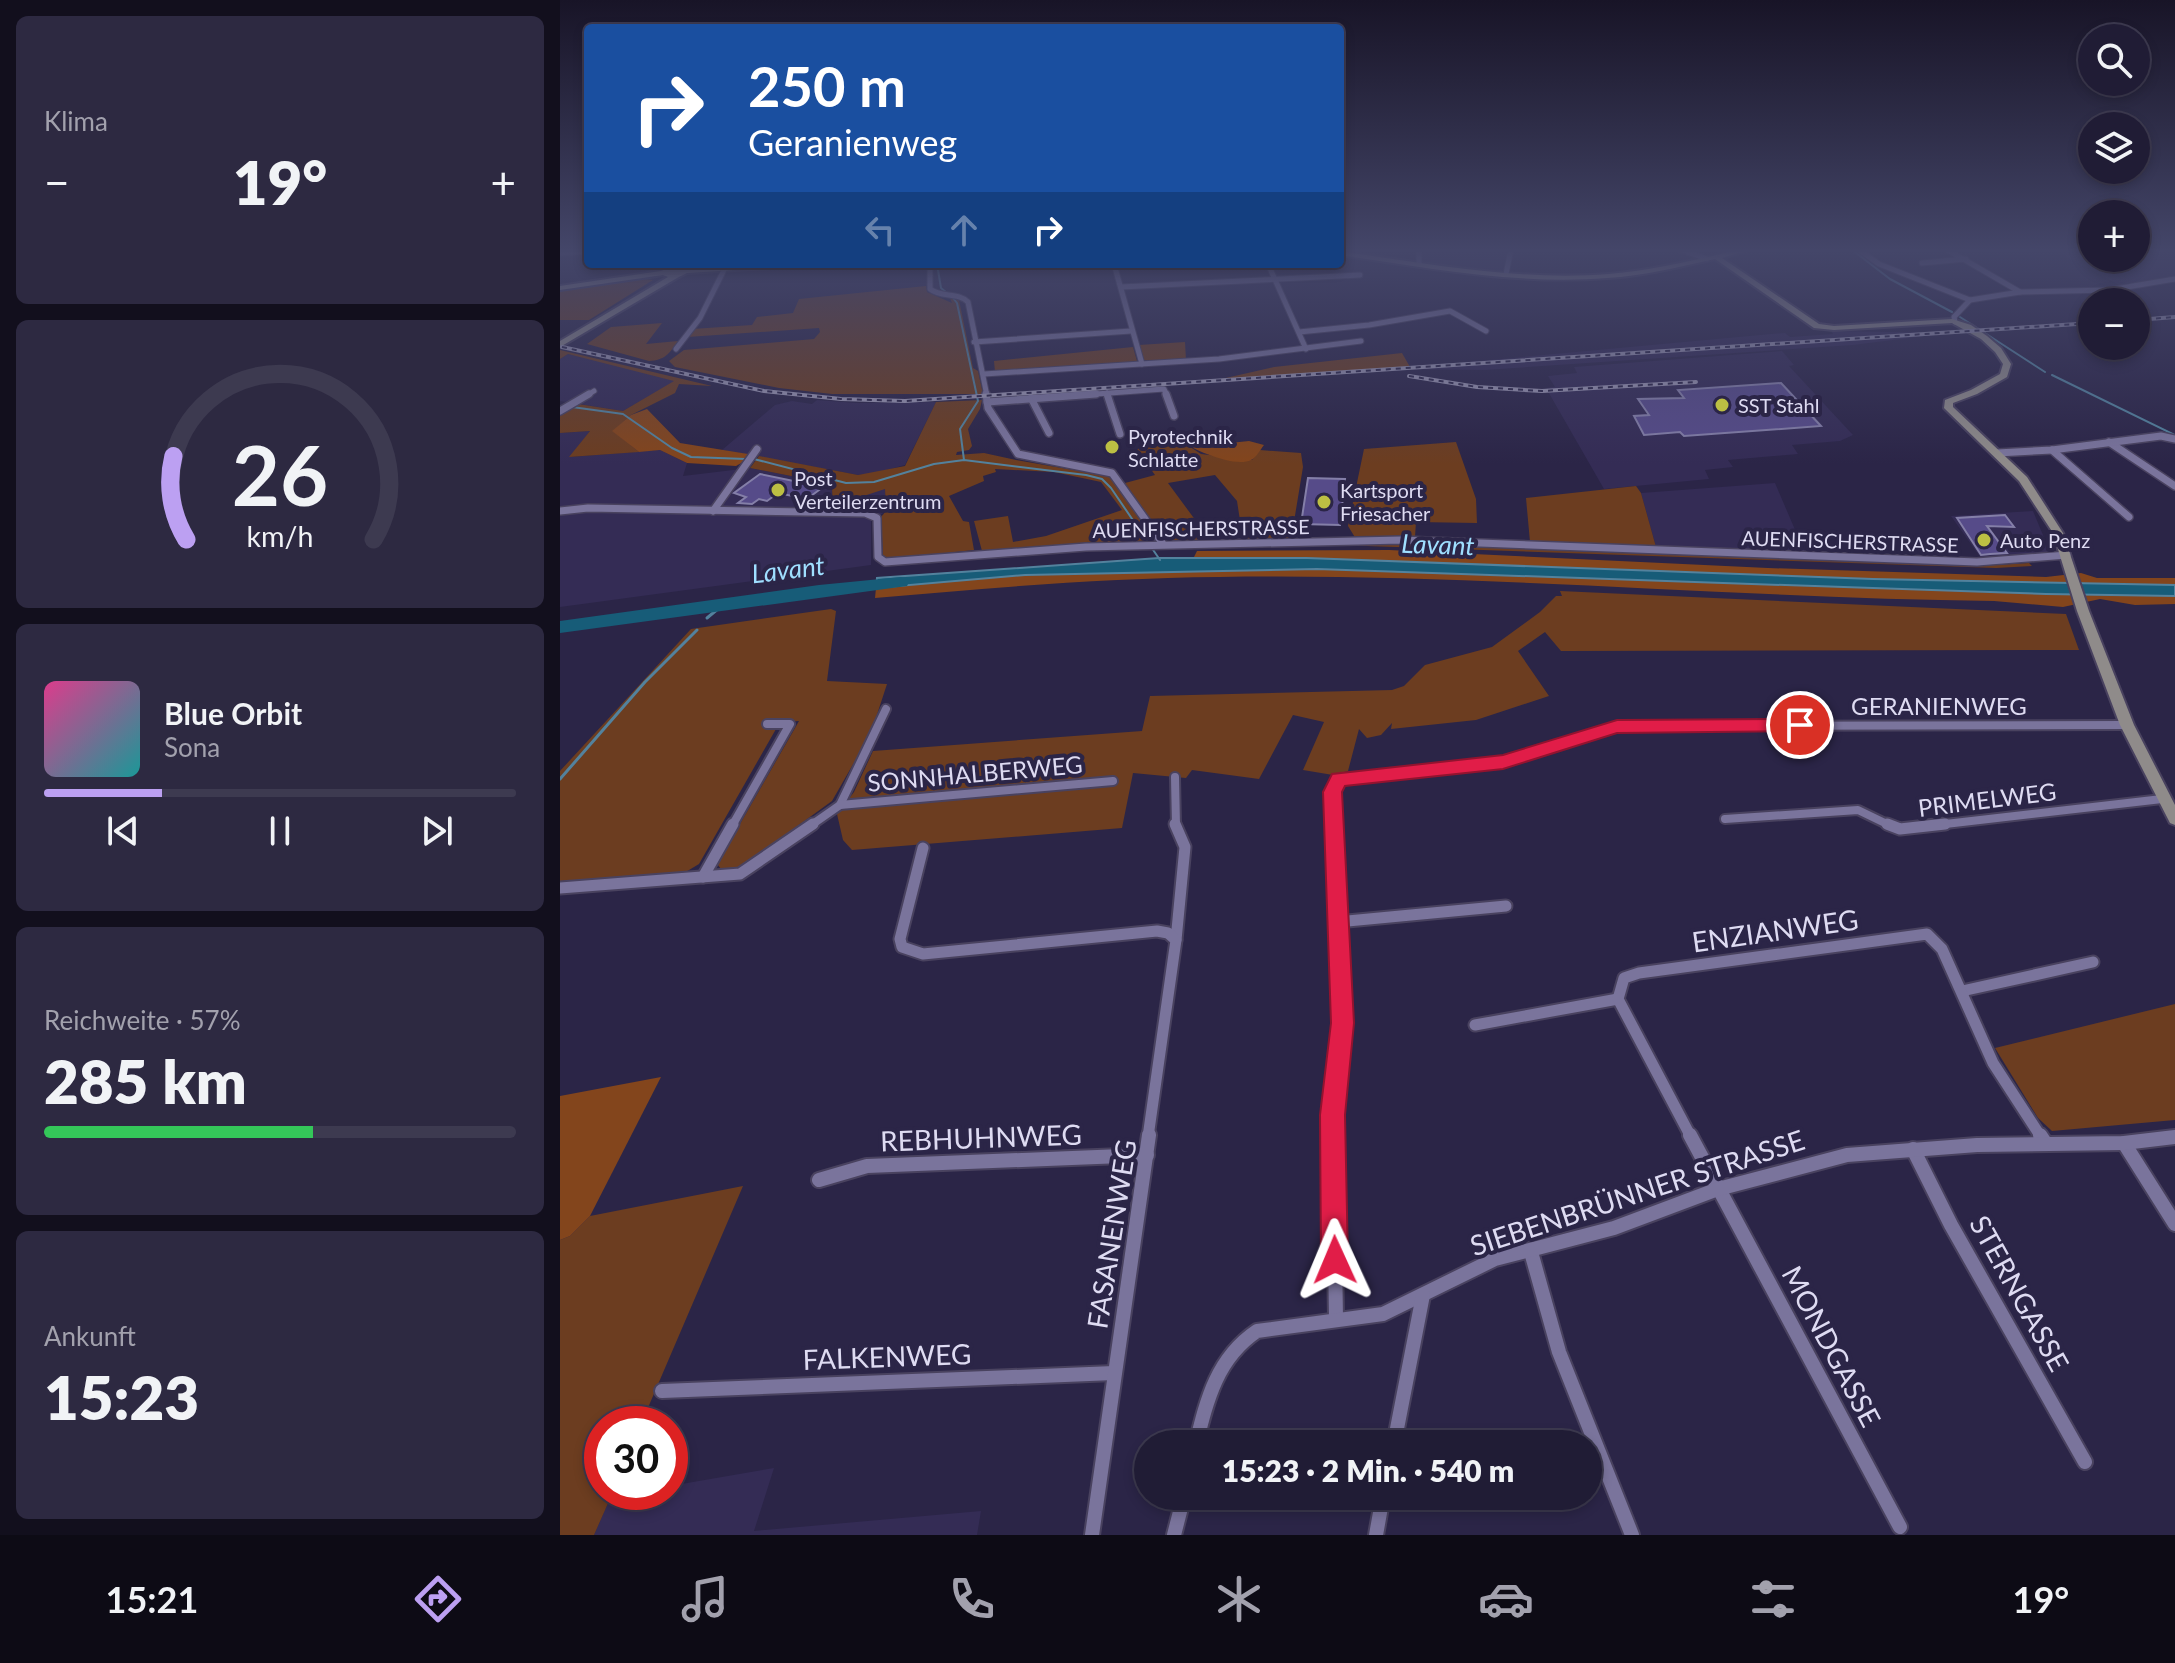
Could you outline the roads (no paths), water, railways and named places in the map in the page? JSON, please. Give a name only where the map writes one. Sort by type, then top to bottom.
[{"type":"street","points":[[560,345],[600,321]]},
{"type":"street","points":[[676,349],[698,321]]},
{"type":"street","points":[[971,321],[984,374],[988,408],[1018,454],[1112,473],[1160,544]]},
{"type":"street","points":[[1129,321],[1142,364]]},
{"type":"street","points":[[1294,321],[1306,349]]},
{"type":"street","points":[[1299,332],[1394,321]]},
{"type":"street","points":[[1467,321],[1486,331]]},
{"type":"street","points":[[1811,321],[1821,327],[1955,322],[2002,354],[2007,364],[2004,375],[1948,402],[1949,408],[1997,453],[2039,501],[2067,555],[2082,608],[2127,725],[2162,799],[2175,819]]},
{"type":"street","points":[[974,342],[1131,331]]},
{"type":"street","points":[[984,374],[1142,364],[1361,341]]},
{"type":"street","points":[[987,402],[1164,389],[1174,416]]},
{"type":"street","points":[[562,410],[594,391]]},
{"type":"street","points":[[1107,393],[1120,434]]},
{"type":"street","points":[[1031,398],[1049,433]]},
{"type":"street","points":[[1997,453],[2052,450],[2161,436],[2175,439]]},
{"type":"street","points":[[2109,442],[2175,486]]},
{"type":"street","points":[[713,511],[757,449]]},
{"type":"street","points":[[2052,450],[2129,517]]},
{"type":"street","name":"AUENFISCHERSTRASSE","points":[[560,511],[588,508],[865,513],[877,518],[878,557],[885,562],[1160,544],[1401,540],[1977,562],[2067,555]]},
{"type":"street","name":"SONNHALBERWEG","points":[[840,805],[886,709]]},
{"type":"street","points":[[703,877],[790,724],[767,724]]},
{"type":"street","name":"GERANIENWEG","points":[[1336,1318],[1333,1115],[1342,1023],[1332,792],[1338,779],[1503,762],[1617,726],[2127,725]]},
{"type":"street","name":"FASANENWEG","points":[[1092,1535],[1176,940],[1185,847],[1174,822],[1175,777]]},
{"type":"street","name":"SONNHALBERWEG","points":[[560,888],[740,874],[840,805],[1113,781]]},
{"type":"street","name":"PRIMELWEG","points":[[1725,819],[1858,810],[1870,812],[1881,822],[1900,829],[2162,799]]},
{"type":"street","points":[[923,848],[900,939],[902,947],[908,952],[938,953],[1157,931],[1168,933],[1176,940]]},
{"type":"street","points":[[1337,922],[1506,906]]},
{"type":"street","name":"ENZIANWEG","points":[[1618,999],[1624,978],[1639,973],[1927,934],[1942,949],[1993,1063],[2046,1144]]},
{"type":"street","points":[[1962,991],[2093,962]]},
{"type":"street","points":[[1475,1025],[1618,999],[1718,1189]]},
{"type":"street","name":"SIEBENBRÜNNER STRASSE","points":[[1200,1430],[1220,1365],[1243,1338],[1257,1331],[1383,1314],[1495,1259],[1614,1228],[1718,1189],[1847,1155],[1913,1149],[2124,1143],[2175,1137]]},
{"type":"street","points":[[2124,1143],[2175,1224]]},
{"type":"street","name":"STERNGASSE","points":[[1913,1149],[1951,1225],[2085,1462]]},
{"type":"street","name":"REBHUHNWEG","points":[[819,1180],[867,1166],[1147,1155]]},
{"type":"street","name":"MONDGASSE","points":[[1718,1189],[1900,1527]]},
{"type":"street","points":[[1531,1252],[1559,1352],[1632,1535]]},
{"type":"street","points":[[1397,1430],[1423,1295]]},
{"type":"street","name":"FALKENWEG","points":[[662,1391],[1114,1373]]},
{"type":"street","points":[[1174,1535],[1180,1510]]},
{"type":"street","points":[[1376,1535],[1380,1510]]},
{"type":"water","points":[[1159,558],[1307,558],[1873,579],[2175,585],[2175,596],[1317,569],[1025,575],[876,588],[877,578]]},
{"type":"waterway","points":[[961,321],[978,401],[960,429],[964,460]]},
{"type":"waterway","points":[[1966,321],[2045,372]]},
{"type":"waterway","points":[[2052,375],[2175,435]]},
{"type":"waterway","points":[[572,407],[623,414],[672,448],[691,457],[746,459]]},
{"type":"waterway","points":[[754,459],[846,483],[874,482],[934,464],[964,460]]},
{"type":"waterway","points":[[964,460],[1102,479],[1160,560]]},
{"type":"waterway","name":"Lavant","points":[[560,627],[819,590],[901,582]]},
{"type":"waterway","points":[[707,618],[725,603]]},
{"type":"waterway","points":[[560,779],[645,682],[697,630]]},
{"type":"railway","points":[[562,347],[764,391],[841,399],[905,401],[2078,324]]},
{"type":"railway","points":[[1409,376],[1477,387],[1542,391],[1696,382]]},
{"type":"place","name":"SST Stahl","points":[[1722,405]]},
{"type":"place","name":"Pyrotechnik Schlatte","points":[[1112,447]]},
{"type":"place","name":"Post Verteilerzentrum","points":[[778,490]]},
{"type":"place","name":"Kartsport Friesacher","points":[[1324,502]]},
{"type":"place","name":"Auto Penz","points":[[1984,540]]}]
